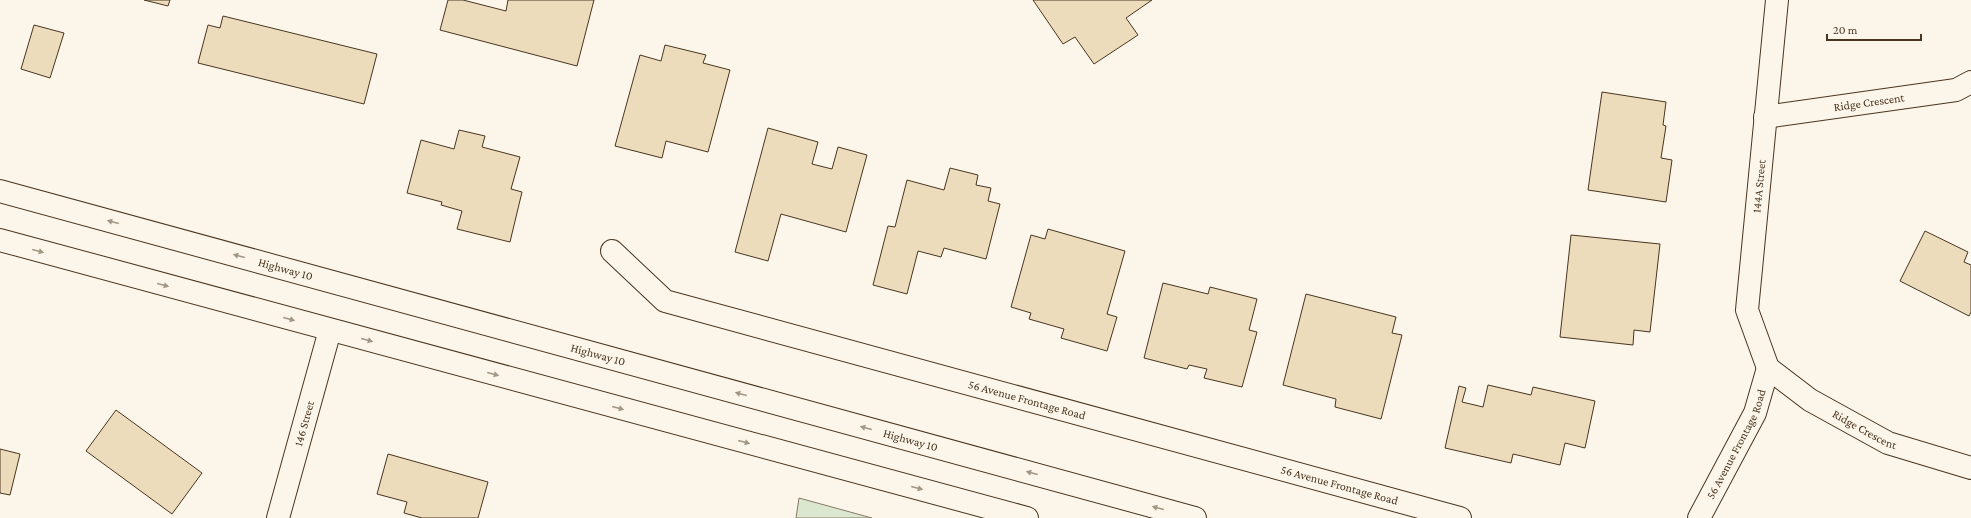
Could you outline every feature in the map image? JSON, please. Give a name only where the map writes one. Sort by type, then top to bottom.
[{"type":"main road","name":"144A Street","points":[[1768,368],[1747,310],[1777,0]]},
{"type":"main road","name":"Ridge Crescent","points":[[1766,117],[1956,90],[1971,82]]},
{"type":"main road","name":"Highway 10","points":[[0,191],[1195,518]]},
{"type":"main road","points":[[0,240],[1027,518]]},
{"type":"main road","name":"56 Avenue Frontage Road","points":[[612,251],[665,301],[1460,518]]},
{"type":"main road","name":"146 Street","points":[[278,518],[330,330]]},
{"type":"main road","name":"Ridge Crescent","points":[[1768,368],[1810,400],[1888,443],[1971,468]]},
{"type":"main road","name":"56 Avenue Frontage Road","points":[[1699,518],[1755,413],[1768,368]]},
{"type":"green space","points":[[799,498],[872,518],[796,518]]},
{"type":"building","points":[[144,0],[170,0],[168,6]]},
{"type":"building","points":[[448,0],[463,0],[506,11],[508,0],[594,0],[577,66],[440,30]]},
{"type":"building","points":[[1033,0],[1152,0],[1126,18],[1138,35],[1094,64],[1075,37],[1063,44]]},
{"type":"building","points":[[223,16],[377,54],[364,104],[198,63],[208,25],[220,28]]},
{"type":"building","points":[[34,25],[64,33],[50,78],[21,69]]},
{"type":"building","points":[[665,45],[706,55],[703,63],[730,70],[708,152],[666,141],[662,158],[615,146],[640,55],[661,61]]},
{"type":"building","points":[[1602,92],[1666,102],[1663,125],[1666,126],[1661,158],[1672,160],[1666,202],[1588,190]]},
{"type":"building","points":[[768,128],[818,142],[812,164],[832,169],[838,147],[867,155],[846,232],[781,214],[768,261],[735,252]]},
{"type":"building","points":[[459,130],[485,136],[482,147],[520,157],[511,189],[522,192],[510,242],[457,229],[462,211],[441,205],[442,202],[407,193],[421,140],[454,149]]},
{"type":"building","points":[[950,168],[978,175],[976,185],[991,188],[988,201],[1000,204],[986,259],[944,248],[941,257],[918,251],[907,294],[873,285],[888,226],[895,227],[907,180],[944,190]]},
{"type":"building","points":[[1048,229],[1125,251],[1107,314],[1117,317],[1107,351],[1061,338],[1064,329],[1029,319],[1031,313],[1011,307],[1031,235],[1045,239]]},
{"type":"building","points":[[1925,231],[1968,252],[1964,262],[1971,265],[1971,312],[1969,316],[1900,281]]},
{"type":"building","points":[[1571,235],[1660,244],[1650,332],[1634,330],[1633,345],[1560,337]]},
{"type":"building","points":[[1163,283],[1208,294],[1210,287],[1257,299],[1249,330],[1257,332],[1242,387],[1204,378],[1207,369],[1189,365],[1187,369],[1144,358]]},
{"type":"building","points":[[1306,294],[1396,317],[1392,333],[1402,335],[1381,419],[1335,407],[1336,399],[1283,385]]},
{"type":"building","points":[[1488,385],[1531,395],[1533,387],[1595,401],[1585,448],[1565,443],[1560,465],[1513,454],[1511,463],[1445,448],[1459,386],[1466,388],[1462,402],[1483,407]]},
{"type":"building","points":[[116,410],[202,473],[172,514],[86,451]]},
{"type":"building","points":[[0,449],[20,454],[10,495],[0,493]]},
{"type":"building","points":[[388,454],[488,482],[478,518],[422,518],[404,513],[407,502],[377,494]]}]
